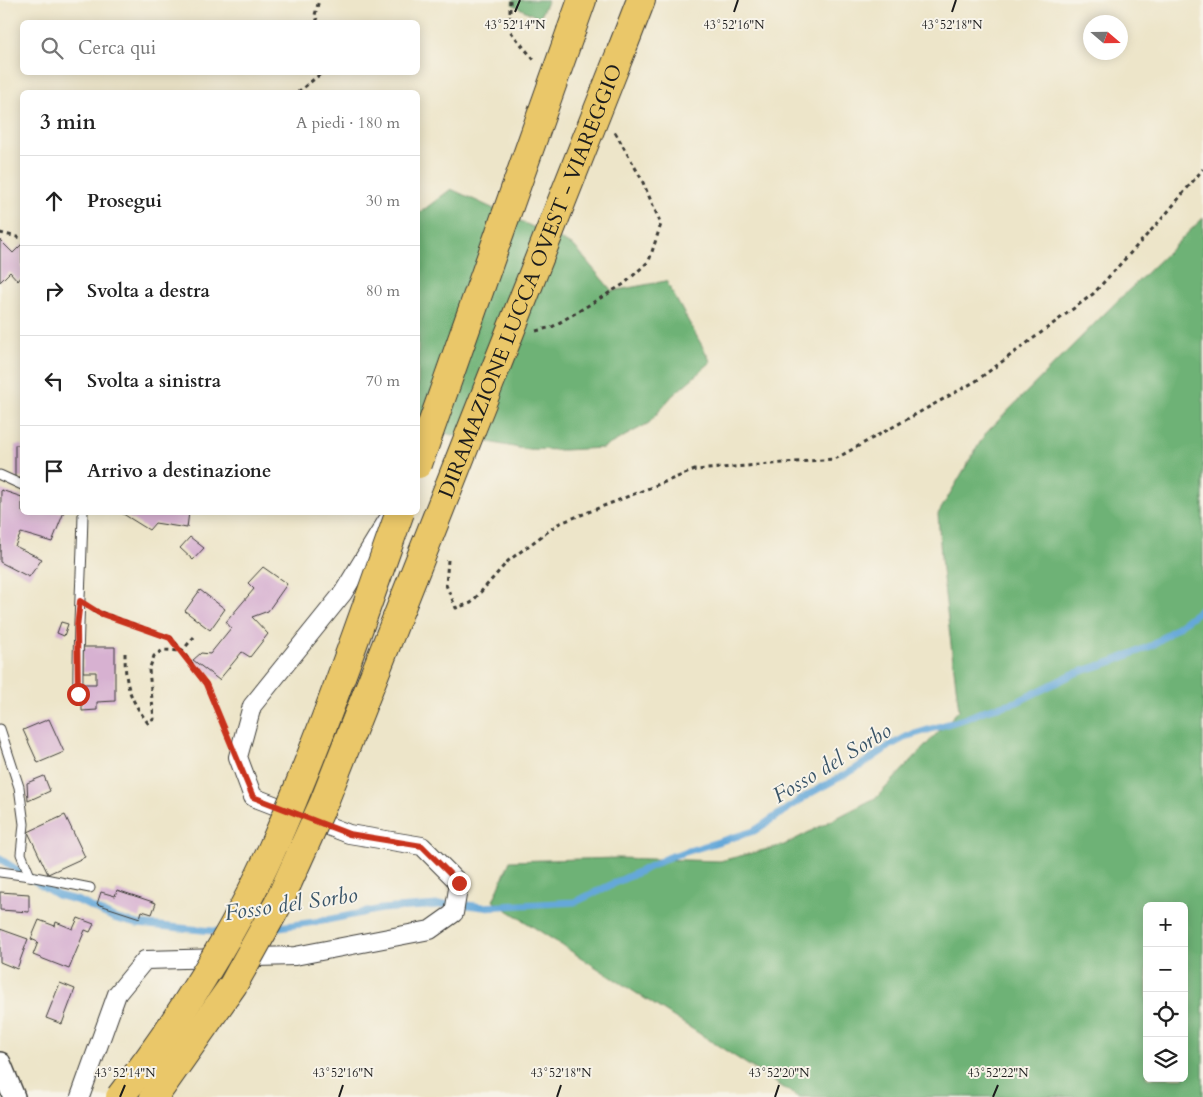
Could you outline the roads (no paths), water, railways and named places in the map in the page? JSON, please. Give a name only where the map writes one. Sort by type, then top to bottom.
[{"type":"highway","name":"DIRAMAZIONE LUCCA OVEST - VIAREGGIO","points":[[420,458],[582,0]]},
{"type":"highway","name":"DIRAMAZIONE LUCCA OVEST - VIAREGGIO","points":[[154,1097],[233,986],[278,904],[324,802],[641,0]]},
{"type":"highway","points":[[120,1097],[142,1068],[193,991],[239,914],[271,851],[329,710],[399,515]]},
{"type":"street","points":[[420,470],[440,436]]},
{"type":"street","points":[[80,1097],[117,994],[145,960],[294,956],[430,930],[454,913],[459,883],[422,846],[349,834],[253,797],[238,757],[252,706],[344,592],[391,515]]},
{"type":"street","points":[[0,1063],[14,1097]]},
{"type":"lane","points":[[0,475],[20,484]]},
{"type":"lane","points":[[78,694],[77,627],[80,601],[83,515]]},
{"type":"lane","points":[[0,729],[19,786],[24,824],[21,854],[29,876]]},
{"type":"lane","points":[[5,873],[90,888]]},
{"type":"waterway","name":"Fosso del Sorbo","points":[[467,905],[483,907],[575,902],[672,856],[754,831],[811,793],[857,768],[908,736],[967,718],[986,710],[1017,702],[1073,674],[1114,661],[1153,645],[1203,608]]},
{"type":"waterway","name":"Fosso del Sorbo","points":[[0,859],[57,895],[79,901],[114,918],[137,924],[224,932]]},
{"type":"waterway","name":"Fosso del Sorbo","points":[[272,928],[322,921],[381,909],[452,904]]}]
